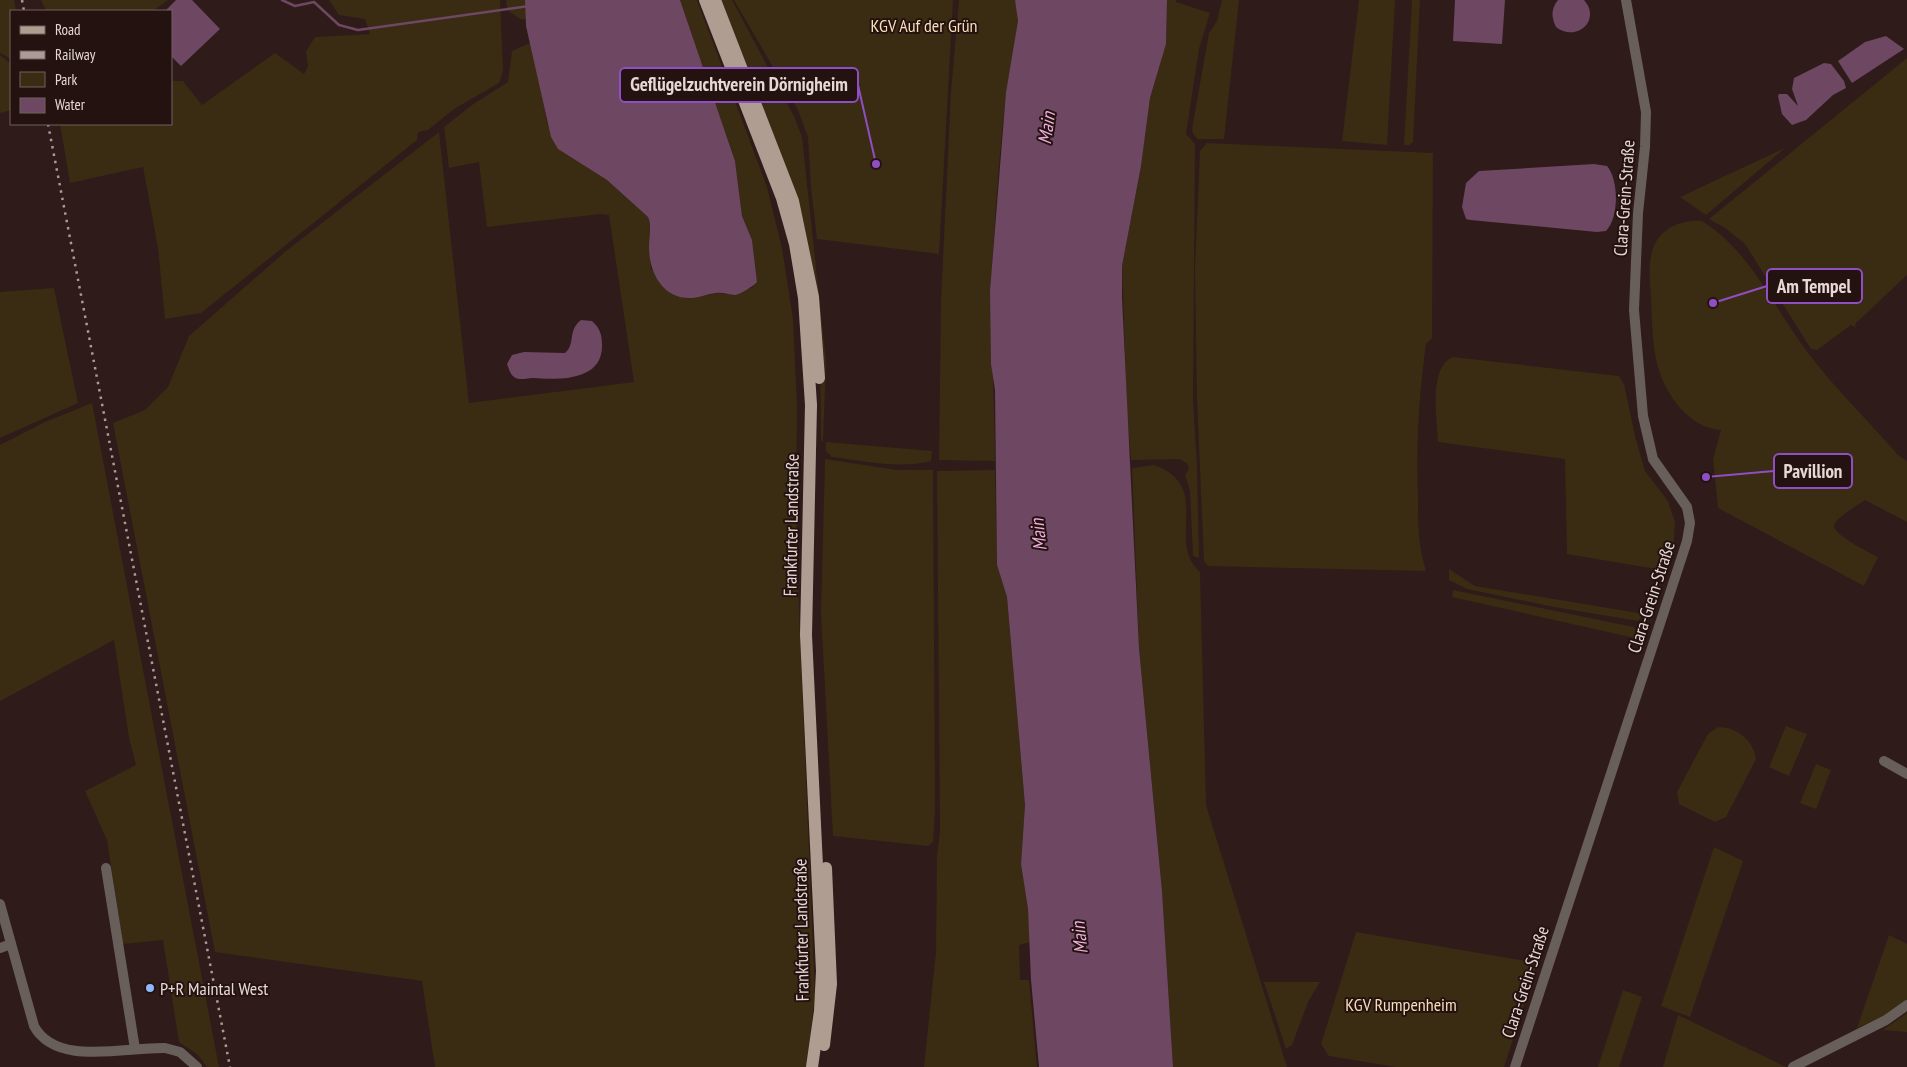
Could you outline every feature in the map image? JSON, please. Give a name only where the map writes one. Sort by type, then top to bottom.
[{"type":"main road","name":"Frankfurter Landstraße","points":[[705,0],[784,204],[797,254],[808,326],[811,405],[806,635],[822,971],[822,993],[812,1067]]},
{"type":"main road","name":"Frankfurter Landstraße","points":[[715,0],[793,201],[809,272],[816,324],[819,417],[814,632],[831,984],[821,1067]]},
{"type":"street","name":"Clara-Grein-Straße","points":[[1515,1067],[1690,528],[1688,512],[1684,501],[1653,460],[1644,423],[1634,310],[1638,213],[1646,131],[1644,98],[1626,0]]},
{"type":"street","points":[[1884,761],[1907,774]]},
{"type":"street","points":[[106,868],[135,1049]]},
{"type":"street","points":[[0,904],[34,1026],[44,1040],[56,1049],[75,1053],[135,1049],[172,1049],[185,1055],[198,1067]]},
{"type":"street","points":[[0,948],[11,944]]},
{"type":"street","points":[[1793,1067],[1886,1020],[1907,1005]]},
{"type":"green space","points":[[0,0],[14,0],[16,10],[10,10],[10,58],[0,53]]},
{"type":"green space","points":[[41,0],[168,0],[154,10],[46,10]]},
{"type":"green space","points":[[329,0],[500,0],[503,71],[499,83],[454,109],[428,130],[418,132],[417,140],[201,313],[165,319],[158,248],[143,167],[70,183],[60,125],[172,125],[172,81],[183,81],[202,105],[275,53],[304,74],[308,66],[306,51],[315,37],[370,34],[365,19],[339,15]]},
{"type":"green space","points":[[506,0],[525,0],[527,18],[522,20],[507,10]]},
{"type":"green space","points":[[680,0],[697,0],[767,187],[782,248],[793,319],[797,406],[796,506],[799,612],[815,995],[807,1067],[435,1067],[422,981],[215,952],[113,423],[145,410],[168,387],[189,336],[286,251],[439,132],[469,403],[634,382],[609,215],[600,214],[487,227],[479,162],[449,168],[444,127],[472,105],[508,82],[512,51],[530,43],[537,65],[547,123],[558,149],[607,180],[648,217],[651,269],[692,298],[718,293],[735,295],[753,287],[757,282],[752,240],[742,216],[735,161]]},
{"type":"green space","points":[[719,0],[732,0],[794,116],[802,137],[826,361],[823,442],[821,440],[820,332]]},
{"type":"green space","name":"KGV Auf der Grün","points":[[734,0],[953,0],[939,254],[817,239],[808,137],[798,110]]},
{"type":"green space","points":[[959,0],[1015,0],[1018,23],[1002,133],[992,278],[991,330],[995,461],[939,460],[941,301],[951,92]]},
{"type":"green space","points":[[1167,0],[1176,0],[1176,2],[1210,13],[1199,49],[1186,134],[1195,144],[1193,401],[1199,558],[1193,556],[1190,491],[1185,475],[1189,469],[1187,463],[1179,459],[1131,460],[1127,412],[1122,266],[1141,166],[1150,98],[1166,44]]},
{"type":"green space","points":[[1222,0],[1239,0],[1224,139],[1198,139],[1193,134],[1192,129],[1209,33],[1217,21]]},
{"type":"green space","points":[[1359,0],[1395,0],[1387,145],[1342,141]]},
{"type":"green space","points":[[1412,0],[1420,0],[1413,142],[1409,145],[1404,145]]},
{"type":"green space","points":[[0,55],[10,63],[10,110],[0,113]]},
{"type":"green space","points":[[1907,58],[1907,275],[1855,324],[1856,328],[1851,325],[1817,350],[1811,349],[1745,244],[1725,228],[1709,219]]},
{"type":"green space","points":[[1207,143],[1433,153],[1432,338],[1426,344],[1417,457],[1419,534],[1426,571],[1208,566],[1204,561],[1197,399],[1195,268],[1200,151]]},
{"type":"green space","points":[[1785,148],[1706,215],[1680,197]]},
{"type":"green space","points":[[1702,221],[1720,234],[1749,265],[1796,337],[1819,367],[1898,455],[1907,461],[1907,522],[1865,500],[1843,515],[1834,525],[1839,534],[1878,557],[1864,586],[1718,508],[1713,459],[1721,430],[1709,428],[1698,423],[1679,407],[1672,397],[1665,386],[1657,363],[1652,323],[1650,266],[1656,242],[1669,228],[1685,222]]},
{"type":"green space","points":[[54,288],[78,403],[0,438],[0,292]]},
{"type":"green space","points":[[1453,357],[1619,376],[1624,384],[1635,436],[1645,471],[1668,501],[1675,522],[1673,552],[1668,564],[1662,570],[1567,554],[1565,459],[1438,442],[1437,382],[1440,371],[1445,363]]},
{"type":"green space","points":[[92,403],[219,1067],[207,1067],[197,1054],[179,1042],[163,940],[123,944],[107,840],[85,791],[136,765],[129,738],[114,640],[0,701],[0,445],[45,422]]},
{"type":"green space","points":[[826,442],[932,451],[931,461],[894,464],[832,457],[826,451]]},
{"type":"green space","points":[[825,459],[897,470],[933,470],[935,809],[933,842],[928,846],[833,836],[821,613]]},
{"type":"green space","points":[[1154,465],[1172,474],[1182,486],[1186,500],[1186,545],[1190,559],[1200,572],[1206,805],[1287,1067],[1173,1067],[1162,891],[1139,648],[1132,468]]},
{"type":"green space","points":[[995,470],[997,565],[1007,597],[1025,805],[1021,864],[1028,909],[1030,942],[1019,945],[1020,980],[1029,980],[1037,1067],[924,1067],[936,952],[937,857],[940,830],[937,471]]},
{"type":"green space","points":[[1449,569],[1475,586],[1644,614],[1638,621],[1554,607],[1467,589],[1449,580]]},
{"type":"green space","points":[[1453,590],[1634,627],[1639,639],[1452,597]]},
{"type":"green space","points":[[1786,726],[1807,734],[1789,776],[1769,767]]},
{"type":"green space","points":[[1718,727],[1732,729],[1743,736],[1751,746],[1756,759],[1726,817],[1715,822],[1679,804],[1677,792],[1708,734]]},
{"type":"green space","points":[[1816,764],[1831,770],[1816,809],[1800,803]]},
{"type":"green space","points":[[1714,847],[1743,861],[1690,1017],[1661,1006]]},
{"type":"green space","name":"KGV Rumpenheim","points":[[1356,932],[1537,963],[1504,1067],[1396,1067],[1329,1056],[1321,1044]]},
{"type":"green space","points":[[1889,935],[1907,944],[1907,1000],[1882,1017],[1857,1028]]},
{"type":"green space","points":[[1264,982],[1320,982],[1308,1002],[1292,1045],[1286,1049]]},
{"type":"green space","points":[[1623,990],[1642,997],[1619,1067],[1598,1067]]},
{"type":"green space","points":[[1907,1013],[1907,1032],[1883,1030]]},
{"type":"green space","points":[[1678,1015],[1786,1067],[1663,1067]]},
{"type":"water","points":[[176,0],[192,0],[220,29],[181,66],[172,57],[172,10],[166,10]]},
{"type":"water","points":[[525,0],[680,0],[735,161],[742,216],[752,240],[757,282],[753,286],[737,295],[713,293],[693,298],[673,295],[660,283],[655,275],[650,257],[648,217],[607,180],[558,149],[551,137],[526,26]]},
{"type":"water","name":"Main","points":[[1015,0],[1167,0],[1166,44],[1150,98],[1141,166],[1122,266],[1122,298],[1139,648],[1162,891],[1173,1067],[1039,1067],[1031,980],[1028,909],[1021,864],[1025,805],[1007,597],[997,565],[995,390],[991,364],[990,291],[1006,92],[1018,21]]},
{"type":"water","points":[[1455,0],[1505,0],[1502,44],[1453,41]]},
{"type":"water","points":[[1558,0],[1584,0],[1589,8],[1590,15],[1584,27],[1578,31],[1571,32],[1556,27],[1552,13]]},
{"type":"water","points":[[1886,36],[1904,49],[1852,83],[1838,61],[1865,42]]},
{"type":"water","points":[[1824,63],[1831,64],[1844,81],[1846,88],[1833,95],[1806,120],[1792,125],[1782,114],[1779,94],[1787,94],[1798,106],[1792,89],[1794,78]]},
{"type":"water","points":[[1594,164],[1607,166],[1614,180],[1615,208],[1610,225],[1606,231],[1597,232],[1466,219],[1462,207],[1466,183],[1479,171]]},
{"type":"water","points":[[581,320],[592,321],[599,329],[601,335],[600,357],[595,366],[587,372],[566,378],[521,379],[514,377],[507,364],[512,355],[524,352],[565,353],[570,346],[574,329]]},
{"type":"waterway","points":[[282,0],[295,6],[314,2],[339,25],[358,30],[529,6]]},
{"type":"railway","points":[[22,0],[24,10]]},
{"type":"railway","points":[[48,125],[230,1067]]},
{"type":"place","name":"Geflügelzuchtverein Dörnigheim","points":[[876,164]]},
{"type":"place","name":"Am Tempel","points":[[1713,303]]},
{"type":"place","name":"Pavillion","points":[[1706,477]]},
{"type":"place","name":"P+R Maintal West","points":[[150,988]]}]
